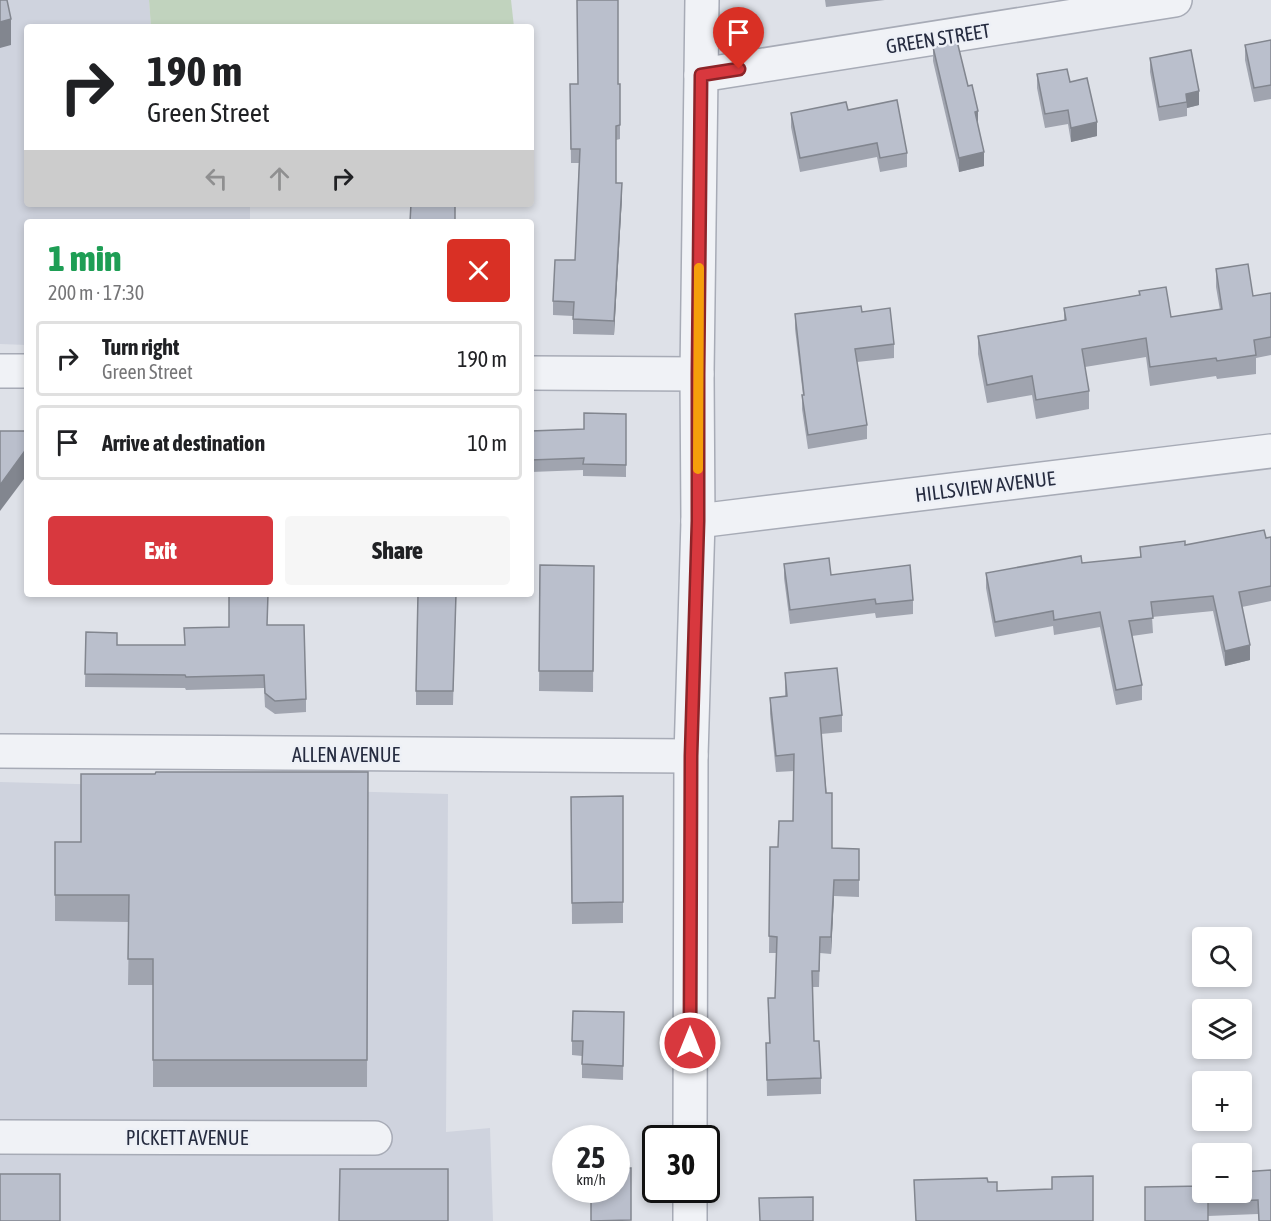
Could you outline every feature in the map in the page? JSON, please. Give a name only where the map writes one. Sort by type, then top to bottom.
[{"type":"street","points":[[690,1125],[691,756],[698,521],[702,0]]},
{"type":"street","name":"GREEN STREET","points":[[701,75],[1174,0]]},
{"type":"street","points":[[0,371],[24,371]]},
{"type":"street","points":[[534,373],[698,374]]},
{"type":"street","name":"HILLSVIEW AVENUE","points":[[698,521],[1271,451]]},
{"type":"street","name":"ALLEN AVENUE","points":[[0,751],[691,756]]},
{"type":"street","name":"PICKETT AVENUE","points":[[0,1137],[375,1138]]},
{"type":"street","points":[[690,1203],[690,1221]]},
{"type":"shaded area","points":[[0,0],[149,0],[151,24],[24,24],[24,207],[250,207],[250,219],[24,219],[24,345],[0,344]]},
{"type":"shaded area","points":[[0,782],[448,794],[446,1132],[490,1128],[493,1221],[0,1221]]},
{"type":"green space","points":[[149,0],[511,0],[514,24],[151,24]]},
{"type":"building","points":[[0,0],[7,0],[11,19],[0,22]]},
{"type":"building","points":[[577,0],[618,0],[620,125],[616,126],[616,183],[622,183],[614,321],[573,319],[574,302],[553,301],[555,260],[575,260],[580,149],[571,149],[570,84],[578,84]]},
{"type":"building","points":[[1271,40],[1271,85],[1254,88],[1245,45]]},
{"type":"building","points":[[957,41],[968,86],[972,85],[978,111],[975,112],[984,152],[959,158],[933,47]]},
{"type":"building","points":[[1191,50],[1199,91],[1186,94],[1187,102],[1159,107],[1150,58]]},
{"type":"building","points":[[1067,69],[1070,82],[1087,78],[1097,122],[1071,128],[1068,110],[1045,114],[1037,74]]},
{"type":"building","points":[[897,100],[907,153],[880,158],[877,143],[800,158],[791,113],[846,102],[848,110]]},
{"type":"building","points":[[411,207],[455,207],[455,219],[410,219]]},
{"type":"building","points":[[1248,264],[1253,296],[1271,293],[1271,337],[1254,340],[1256,355],[1150,367],[1146,338],[1082,349],[1089,391],[1036,400],[1032,376],[987,385],[978,336],[1066,320],[1064,308],[1140,295],[1139,291],[1166,287],[1171,317],[1222,309],[1216,269]]},
{"type":"building","points":[[861,306],[862,312],[890,308],[894,344],[855,349],[867,425],[808,435],[795,314]]},
{"type":"building","points":[[584,413],[626,414],[626,465],[583,464],[584,458],[534,460],[534,431],[584,429]]},
{"type":"building","points":[[0,431],[24,431],[24,452],[0,485]]},
{"type":"building","points":[[1264,530],[1266,538],[1271,537],[1271,586],[1239,592],[1250,645],[1225,651],[1213,596],[1151,602],[1153,618],[1129,621],[1142,685],[1116,690],[1100,612],[1054,620],[1053,611],[995,622],[986,573],[1081,556],[1082,563],[1141,557],[1140,547],[1185,541],[1185,545]]},
{"type":"building","points":[[829,558],[831,575],[910,565],[913,600],[876,604],[875,599],[790,610],[784,564]]},
{"type":"building","points":[[540,565],[594,566],[593,671],[539,671]]},
{"type":"building","points":[[229,597],[268,597],[267,625],[304,625],[306,699],[275,701],[265,693],[264,675],[186,677],[185,675],[85,674],[86,632],[117,633],[117,645],[185,645],[184,628],[229,627]]},
{"type":"building","points":[[418,597],[456,597],[453,691],[416,691]]},
{"type":"building","points":[[837,668],[842,715],[820,718],[826,793],[832,793],[832,848],[859,849],[859,880],[834,880],[831,937],[820,937],[819,971],[812,971],[814,1041],[819,1041],[821,1078],[767,1080],[766,1043],[770,1043],[768,998],[775,998],[777,937],[769,936],[770,847],[778,847],[779,821],[793,821],[794,754],[776,756],[770,698],[787,696],[785,673]]},
{"type":"building","points":[[156,772],[368,772],[367,1060],[153,1060],[153,959],[128,959],[129,895],[55,895],[55,842],[81,842],[81,774],[155,774]]},
{"type":"building","points":[[623,796],[623,902],[572,903],[571,797]]},
{"type":"building","points":[[573,1011],[624,1012],[623,1066],[582,1064],[583,1041],[572,1041]]},
{"type":"building","points":[[631,1168],[631,1220],[591,1221],[591,1203],[630,1203]]},
{"type":"building","points":[[340,1169],[448,1169],[448,1221],[339,1221]]},
{"type":"building","points":[[1271,1170],[1271,1221],[1259,1221],[1258,1200],[1252,1200],[1252,1171]]},
{"type":"building","points":[[0,1174],[60,1174],[60,1221],[0,1221]]},
{"type":"building","points":[[1093,1176],[1093,1221],[916,1221],[914,1180],[987,1178],[988,1182],[997,1182],[997,1191],[1052,1189],[1052,1177]]},
{"type":"building","points":[[1192,1186],[1192,1203],[1208,1203],[1208,1221],[1145,1221],[1145,1187]]},
{"type":"building","points":[[813,1197],[813,1221],[760,1221],[759,1198]]},
{"type":"slow traffic","points":[[698,469],[699,268]]},
{"type":"route","points":[[690,1043],[691,756],[698,521],[701,75],[739,69]]}]
